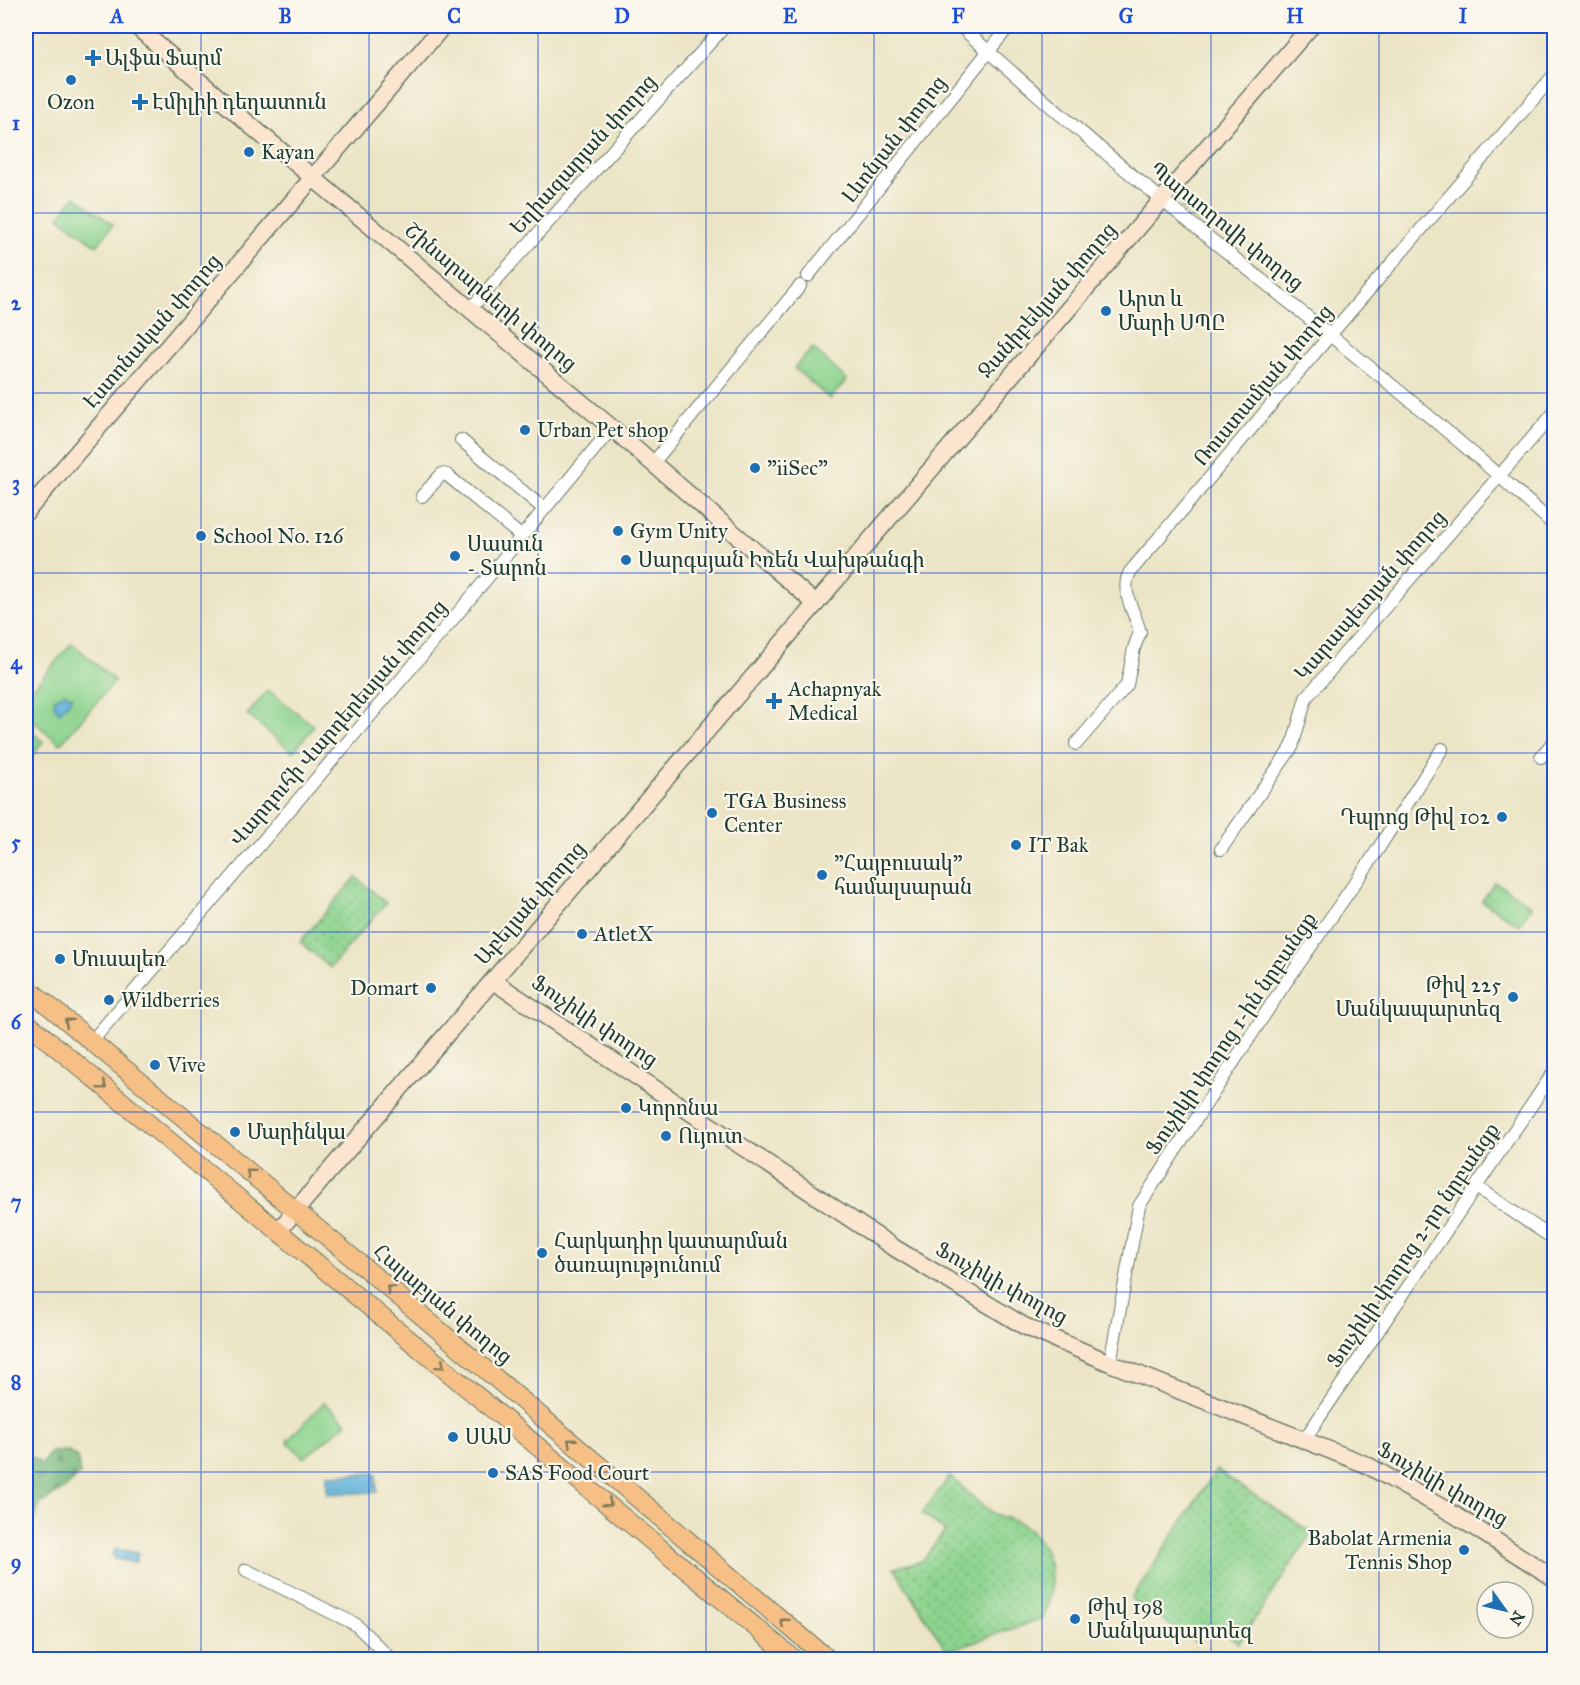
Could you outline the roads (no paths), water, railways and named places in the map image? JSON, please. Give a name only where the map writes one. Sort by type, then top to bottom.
[{"type":"main road","name":"Հալաբյան փողոց","points":[[26,987],[428,1321],[829,1659]]},
{"type":"main road","points":[[26,1022],[795,1659]]},
{"type":"main road","points":[[411,1340],[414,1324],[423,1320],[428,1321]]},
{"type":"main road","points":[[666,1551],[678,1549],[682,1541],[680,1533]]},
{"type":"street","name":"Շինարարների փողոց","points":[[136,26],[313,178],[612,428],[816,604]]},
{"type":"street","name":"Էստոնական փողոց","points":[[26,512],[443,26]]},
{"type":"street","name":"Եղիազարյան փողոց","points":[[470,309],[725,26]]},
{"type":"street","name":"Պարսողովի փողոց","points":[[960,26],[1162,200],[1331,334],[1500,476],[1554,525]]},
{"type":"street","name":"Լևոնյան փողոց","points":[[653,463],[862,211],[1009,26]]},
{"type":"street","name":"Ջանիբեկյան փողոց","points":[[816,604],[1311,26]]},
{"type":"street","name":"Ռուստամյան փողոց","points":[[1076,744],[1124,690],[1130,678],[1134,648],[1140,632],[1128,593],[1127,577],[1130,572],[1554,75]]},
{"type":"street","name":"Կարապետյան փողոց","points":[[1221,849],[1292,747],[1306,698],[1554,413]]},
{"type":"street","name":"Վարդուհի Վարդերեսյան փողոց","points":[[91,1042],[522,537],[612,428]]},
{"type":"street","points":[[461,440],[544,509]]},
{"type":"street","points":[[422,496],[442,474],[447,475],[522,537]]},
{"type":"street","name":"Աբելյան փողոց","points":[[278,1231],[816,604]]},
{"type":"street","points":[[1541,757],[1554,741]]},
{"type":"street","name":"Ֆուչիկի փողոց 1-ին նրբանցք","points":[[1110,1363],[1139,1206],[1286,982],[1371,860],[1442,749]]},
{"type":"street","name":"Ֆուչիկի փողոց","points":[[493,981],[893,1247],[1024,1326],[1110,1363],[1367,1465],[1455,1515],[1554,1578]]},
{"type":"street","name":"Ֆուչիկի փողոց 2-րդ նրբանցք","points":[[1304,1440],[1554,1072]]},
{"type":"street","points":[[1476,1187],[1554,1239]]},
{"type":"street","points":[[246,1570],[355,1624],[392,1659]]},
{"type":"water","points":[[64,693],[73,697],[59,713],[54,705],[55,699]]},
{"type":"water","points":[[376,1473],[377,1492],[327,1494],[327,1475]]},
{"type":"water","points":[[116,1549],[138,1553],[136,1563],[114,1559],[112,1554]]},
{"type":"place","name":"Ալֆա Ֆարմ","points":[[93,58]]},
{"type":"place","name":"Ozon","points":[[71,80]]},
{"type":"place","name":"Էմիլիի դեղատուն","points":[[140,102]]},
{"type":"place","name":"Kayan","points":[[249,152]]},
{"type":"place","name":"Արտ և Մարի ՍՊԸ","points":[[1106,311]]},
{"type":"place","name":"Urban Pet shop","points":[[525,430]]},
{"type":"place","name":"\"iiSec\"","points":[[755,468]]},
{"type":"place","name":"Gym Unity","points":[[618,531]]},
{"type":"place","name":"School No. 126","points":[[201,536]]},
{"type":"place","name":"Սասուն - Տարոն","points":[[455,556]]},
{"type":"place","name":"Սարգսյան Իռեն Վախթանգի","points":[[626,560]]},
{"type":"place","name":"Achapnyak Medical","points":[[774,701]]},
{"type":"place","name":"TGA Business Center","points":[[712,813]]},
{"type":"place","name":"Դպրոց Թիվ 102","points":[[1502,817]]},
{"type":"place","name":"IT Bak","points":[[1016,845]]},
{"type":"place","name":"\"Հայբուսակ\" համալսարան","points":[[822,875]]},
{"type":"place","name":"AtletX","points":[[582,934]]},
{"type":"place","name":"Մուսալեռ","points":[[60,959]]},
{"type":"place","name":"Domart","points":[[431,988]]},
{"type":"place","name":"Թիվ 225 Մանկապարտեզ","points":[[1513,997]]},
{"type":"place","name":"Wildberries","points":[[109,1000]]},
{"type":"place","name":"Vive","points":[[155,1065]]},
{"type":"place","name":"Կորոնա","points":[[626,1108]]},
{"type":"place","name":"Մարինկա","points":[[235,1132]]},
{"type":"place","name":"Ույուտ","points":[[666,1136]]},
{"type":"place","name":"Հարկադիր կատարման ծառայությունում","points":[[542,1253]]},
{"type":"place","name":"ՍԱՍ","points":[[453,1437]]},
{"type":"place","name":"SAS Food Court","points":[[493,1473]]},
{"type":"place","name":"Babolat Armenia Tennis Shop","points":[[1464,1550]]},
{"type":"place","name":"Թիվ 198 Մանկապարտեզ","points":[[1075,1619]]}]
